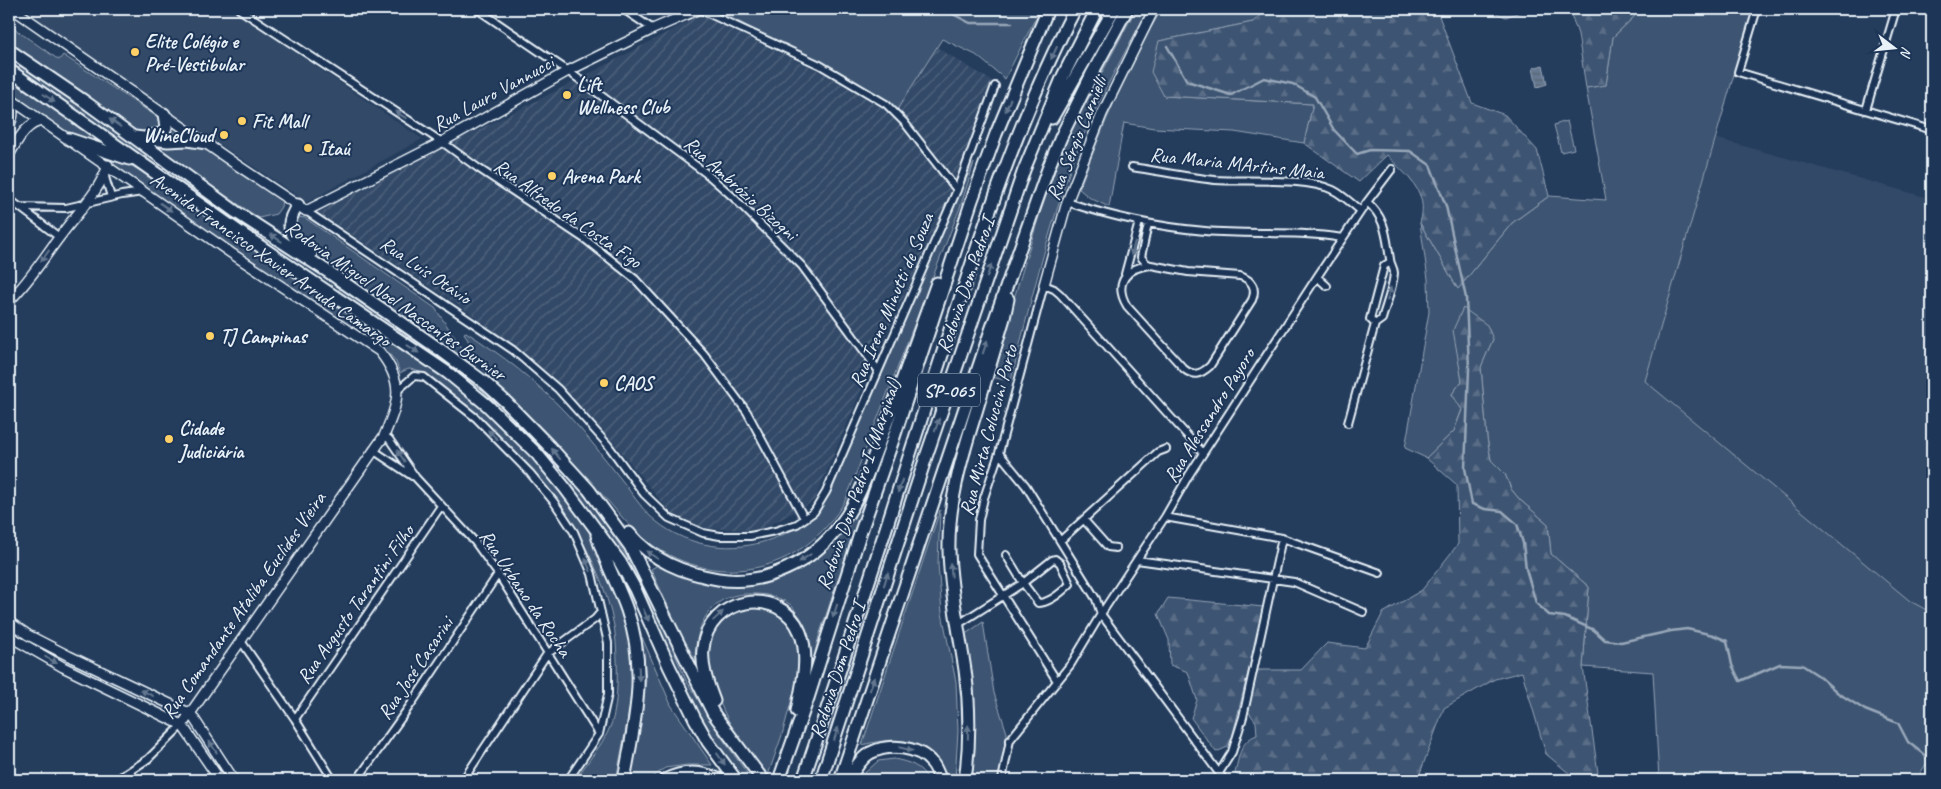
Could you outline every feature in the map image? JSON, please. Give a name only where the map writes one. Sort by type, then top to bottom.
[{"type":"highway","name":"Rodovia Dom Pedro I","points":[[803,780],[963,291],[1026,117],[1076,9]]},
{"type":"highway","name":"Rodovia Dom Pedro I","points":[[821,780],[926,457],[1024,170],[1063,76],[1097,9]]},
{"type":"highway","points":[[1024,170],[1114,9]]},
{"type":"highway","name":"SP-065","points":[[840,780],[1036,199],[1061,137],[1128,9]]},
{"type":"highway","points":[[589,490],[645,550],[663,562],[687,572],[728,581],[753,579],[775,574],[796,564],[824,544],[841,525],[865,480],[942,270],[972,200],[1002,118],[1047,10]]},
{"type":"highway","name":"Rodovia Miguel Noel Nascentes Burnier","points":[[9,50],[140,137],[236,212],[330,273],[486,383],[537,433],[589,490],[630,546],[713,713],[762,779]]},
{"type":"highway","name":"Rodovia Miguel Noel Nascentes Burnier","points":[[9,70],[141,163],[455,378],[487,405],[537,454],[620,562],[635,589],[695,719],[708,742],[736,780]]},
{"type":"highway","points":[[140,137],[162,133],[166,127],[164,114]]},
{"type":"highway","points":[[140,137],[207,143]]},
{"type":"highway","points":[[69,139],[141,163]]},
{"type":"highway","name":"Rodovia Dom Pedro I (Marginal)","points":[[779,780],[972,200]]},
{"type":"highway","points":[[302,208],[290,219],[289,228],[294,238],[330,273]]},
{"type":"highway","points":[[965,780],[969,708],[966,672],[957,625],[949,549],[953,500],[962,458],[1004,318],[1016,259]]},
{"type":"highway","points":[[595,528],[601,550],[627,609],[638,654],[639,692],[624,780]]},
{"type":"highway","points":[[748,762],[717,707],[707,682],[703,660],[705,636],[710,624],[728,608],[754,602],[768,605],[784,612],[796,625],[804,646],[805,663],[795,718],[797,730]]},
{"type":"highway","points":[[849,780],[859,762],[870,753],[883,748],[895,747],[910,749],[922,755],[932,763],[940,780]]},
{"type":"highway","points":[[666,780],[686,772],[710,775],[720,780]]},
{"type":"street","name":"Rua Luis Otávio","points":[[12,9],[234,163],[443,302],[520,356],[558,389],[608,445],[644,494],[668,518],[703,533],[720,536],[750,536],[775,532],[797,524],[804,518]]},
{"type":"street","name":"Rua Alfredo da Costa Figo","points":[[239,9],[442,142],[586,240],[635,279],[704,354],[747,412],[804,518]]},
{"type":"street","name":"Rua Ambrózio Bizogni","points":[[477,9],[568,72],[707,174],[757,220],[802,266],[878,370]]},
{"type":"street","points":[[624,9],[653,29]]},
{"type":"street","name":"Rua Lauro Vannucci","points":[[302,208],[442,142],[568,72],[653,29],[699,9]]},
{"type":"street","points":[[699,9],[820,65],[886,104],[904,122],[957,190]]},
{"type":"street","name":"Rua Sérgio Carnielli","points":[[1044,286],[1067,202],[1102,114],[1154,9]]},
{"type":"street","points":[[1758,9],[1738,72],[1932,130]]},
{"type":"street","points":[[1866,110],[1896,9]]},
{"type":"street","name":"Rua Irene Minutti de Souza","points":[[804,518],[814,512],[826,492],[957,190],[995,86]]},
{"type":"street","points":[[9,98],[13,111],[9,124],[19,129],[9,155]]},
{"type":"street","name":"Avenida Francisco Xavier Arruda Camargo","points":[[9,98],[108,165],[143,192],[231,253],[379,351],[389,363],[398,390]]},
{"type":"street","points":[[16,139],[35,122],[43,121]]},
{"type":"street","points":[[9,301],[26,283],[85,203],[104,176],[108,165]]},
{"type":"street","name":"Rua Maria MArtins Maia","points":[[1132,167],[1208,179],[1241,182],[1292,182],[1316,185],[1334,191],[1361,211]]},
{"type":"street","name":"Rua Alessandro Payoro","points":[[1002,780],[1010,740],[1071,664],[1101,614],[1165,517],[1203,453],[1342,238],[1392,168]]},
{"type":"street","points":[[104,176],[111,197]]},
{"type":"street","points":[[20,207],[66,208],[122,194],[143,192]]},
{"type":"street","points":[[9,199],[59,237]]},
{"type":"street","points":[[1067,202],[1148,224],[1205,231],[1276,234],[1303,232],[1342,238]]},
{"type":"street","points":[[1348,423],[1375,324],[1382,319],[1394,272],[1390,262],[1387,239],[1381,218],[1367,202]]},
{"type":"street","points":[[1139,222],[1121,290],[1122,298],[1184,370],[1196,375],[1210,366],[1252,300],[1253,285],[1246,278],[1240,276],[1188,272],[1146,263],[1141,257],[1148,224]]},
{"type":"street","points":[[1375,324],[1370,319],[1384,266],[1390,262]]},
{"type":"street","points":[[1125,276],[1134,268],[1151,265]]},
{"type":"street","points":[[1317,277],[1327,286]]},
{"type":"street","points":[[1044,286],[1054,289],[1060,294],[1203,453]]},
{"type":"street","name":"Rua Mirta Coluccini Porto","points":[[1044,286],[979,520],[977,554],[1057,681]]},
{"type":"street","points":[[398,390],[414,376],[424,377],[476,418],[530,473],[554,502],[574,532],[592,574],[608,643],[608,694],[599,734],[568,780]]},
{"type":"street","name":"Rua Comandante Ataliba Euclides Vieira","points":[[116,780],[148,759],[182,725],[190,714],[384,436],[392,418],[398,390]]},
{"type":"street","name":"Rua Urbano da Rocha","points":[[384,436],[390,439],[416,478],[475,542],[498,574],[599,734]]},
{"type":"street","points":[[1060,541],[1158,452],[1166,449]]},
{"type":"street","name":"Rua Urbano da Rocha","points":[[373,450],[416,478]]},
{"type":"street","points":[[999,453],[1026,486],[1096,599],[1101,614],[1224,780]]},
{"type":"street","name":"Rua Augusto Tarantini Filho","points":[[295,720],[441,506]]},
{"type":"street","points":[[1165,517],[1282,538],[1380,573]]},
{"type":"street","points":[[1084,520],[1108,547],[1116,548]]},
{"type":"street","points":[[1219,773],[1232,752],[1243,717],[1282,538]]},
{"type":"street","points":[[957,625],[1023,583],[1052,560],[1055,559],[1060,563],[1070,584],[1042,603],[1038,603],[1023,583],[1006,555]]},
{"type":"street","points":[[1137,560],[1294,582],[1363,612]]},
{"type":"street","name":"Rua José Casarini","points":[[357,780],[414,700],[498,574]]},
{"type":"street","points":[[463,780],[548,654],[595,619],[601,612]]},
{"type":"street","points":[[9,622],[28,635],[69,656],[190,714],[234,780]]},
{"type":"street","points":[[9,636],[63,667],[182,725],[220,780]]},
{"type":"street","points":[[241,641],[333,780]]},
{"type":"shaded area","points":[[21,9],[232,9],[422,139],[307,202],[144,94]]},
{"type":"shaded area","points":[[700,15],[827,75],[882,108],[895,113],[936,47],[992,81],[951,194],[867,377],[815,499],[806,506],[758,531],[708,528],[687,524],[669,511],[618,448],[553,377],[470,313],[316,211],[568,85]]},
{"type":"shaded area","points":[[1543,65],[1547,84],[1537,87],[1533,68]]},
{"type":"shaded area","points":[[1715,138],[1932,199],[1932,613],[1910,601],[1644,381]]},
{"type":"green space","points":[[722,9],[1040,9],[1005,79],[976,55],[942,39],[895,113],[820,65],[726,15]]},
{"type":"green space","points":[[1136,9],[1148,9],[1098,103],[1073,162],[1047,243],[1011,381],[990,377],[1040,213],[1065,142]]},
{"type":"green space","points":[[1162,9],[1269,9],[1253,22],[1159,41],[1164,96],[1313,104],[1304,143],[1234,132],[1154,128],[1124,123],[1109,207],[1090,198],[1079,189],[1127,74]]},
{"type":"green space","points":[[1269,9],[1448,9],[1439,16],[1472,103],[1505,115],[1537,150],[1549,196],[1512,223],[1458,289],[1420,223],[1422,202],[1419,193],[1408,177],[1387,155],[1359,182],[1304,143],[1313,104],[1164,96],[1151,72],[1159,41],[1253,22]]},
{"type":"green space","points":[[1486,9],[1528,9],[1506,17]]},
{"type":"green space","points":[[1569,9],[1642,9],[1613,37],[1606,85],[1586,88],[1578,34]]},
{"type":"green space","points":[[1642,9],[1664,9],[1688,13],[1688,9],[1753,9],[1645,381],[1910,601],[1932,613],[1932,769],[1926,764],[1916,780],[1659,780],[1653,672],[1583,667],[1589,587],[1551,554],[1548,524],[1520,500],[1511,489],[1505,474],[1491,460],[1487,438],[1481,367],[1493,339],[1463,308],[1454,330],[1462,381],[1452,394],[1462,409],[1454,431],[1426,458],[1405,448],[1429,312],[1428,279],[1420,223],[1458,289],[1512,223],[1549,196],[1606,200],[1586,88],[1606,85],[1613,37]]},
{"type":"green space","points":[[9,25],[59,60],[63,55],[282,199],[281,207],[276,214],[259,218],[241,206],[9,45]]},
{"type":"green space","points":[[9,56],[258,234],[251,233],[9,65]]},
{"type":"green space","points":[[9,78],[109,146],[81,139],[44,118],[9,91]]},
{"type":"green space","points":[[1567,121],[1574,149],[1561,152],[1554,125]]},
{"type":"green space","points":[[98,153],[124,162],[141,171],[284,266],[325,298],[419,359],[467,393],[537,461],[584,521],[613,586],[627,628],[631,657],[632,697],[616,780],[580,780],[577,778],[604,740],[613,717],[617,692],[614,626],[603,586],[592,561],[573,525],[546,487],[499,436],[429,378],[420,372],[410,369],[400,373],[396,362],[386,350],[209,234]]},
{"type":"green space","points":[[974,163],[961,205],[846,499],[828,525],[806,545],[781,560],[754,568],[726,570],[698,566],[670,555],[643,538],[625,521],[567,455],[489,376],[464,333],[466,332],[506,359],[555,401],[589,438],[643,508],[662,526],[690,540],[705,544],[735,547],[766,541],[786,533],[811,517],[831,492],[891,348],[956,199]]},
{"type":"green space","points":[[299,217],[305,218],[435,308],[472,363],[455,355],[315,251],[297,231],[295,222]]},
{"type":"green space","points":[[343,289],[394,323],[491,393],[549,453],[577,486],[605,523],[631,563],[654,605],[686,680],[720,735],[752,780],[745,780],[723,752],[699,716],[674,668],[651,611],[513,426],[335,291]]},
{"type":"green space","points":[[1463,308],[1487,325],[1493,339],[1481,367],[1487,438],[1491,460],[1505,474],[1511,489],[1520,500],[1548,524],[1551,554],[1589,587],[1583,667],[1599,780],[1577,780],[1546,754],[1522,672],[1495,679],[1444,708],[1419,776],[1423,780],[1243,780],[1235,773],[1244,745],[1257,735],[1256,722],[1248,711],[1257,670],[1301,670],[1327,643],[1365,648],[1383,613],[1422,590],[1458,544],[1457,485],[1426,458],[1454,431],[1462,410],[1452,394],[1462,381],[1453,330]]},
{"type":"green space","points":[[866,496],[819,636],[812,665],[809,638],[793,607],[778,598],[755,594],[726,598],[708,613],[698,637],[695,650],[695,665],[651,569],[658,565],[703,581],[748,585],[778,579],[825,552],[850,521]]},
{"type":"green space","points":[[940,510],[938,564],[942,613],[956,682],[958,731],[955,780],[947,780],[936,759],[920,746],[892,740],[862,745]]},
{"type":"green space","points":[[1168,598],[1264,607],[1230,746],[1216,752],[1191,718],[1197,700],[1188,672],[1170,665],[1169,640],[1158,614]]},
{"type":"green space","points":[[750,606],[777,613],[792,627],[799,644],[797,680],[782,735],[768,775],[749,755],[731,726],[716,691],[707,655],[708,640],[714,627],[721,619]]},
{"type":"green space","points":[[983,622],[994,693],[1007,733],[1000,780],[971,780],[974,718],[964,635]]},
{"type":"green space","points":[[642,637],[671,705],[712,765],[687,765],[665,768],[649,780],[629,780],[646,680]]},
{"type":"green space","points":[[894,759],[919,768],[928,780],[857,780],[878,761]]},
{"type":"waterway","points":[[937,9],[949,12],[970,23],[1012,23]]},
{"type":"waterway","points":[[1167,46],[1187,81],[1231,95],[1264,78],[1293,84],[1315,97],[1334,130],[1357,154],[1370,150],[1410,151],[1430,165],[1446,206],[1466,298],[1469,369],[1465,468],[1472,504],[1485,509],[1502,511],[1517,524],[1523,543],[1526,569],[1536,603],[1549,615],[1565,617],[1594,630],[1605,640],[1621,642],[1687,629],[1713,635],[1727,641],[1732,665],[1740,681],[1780,664],[1802,665],[1819,676],[1838,693],[1865,710],[1898,723],[1908,742],[1932,761]]},
{"type":"place","name":"Elite Colégio e Pré-Vestibular","points":[[135,52]]},
{"type":"place","name":"Lift Wellness Club","points":[[567,95]]},
{"type":"place","name":"Fit Mall","points":[[242,121]]},
{"type":"place","name":"WineCloud","points":[[224,135]]},
{"type":"place","name":"Itaú","points":[[308,148]]},
{"type":"place","name":"Arena Park","points":[[552,176]]},
{"type":"place","name":"TJ Campinas","points":[[210,336]]},
{"type":"place","name":"CAOS","points":[[604,383]]},
{"type":"place","name":"Cidade Judiciária","points":[[169,439]]}]
